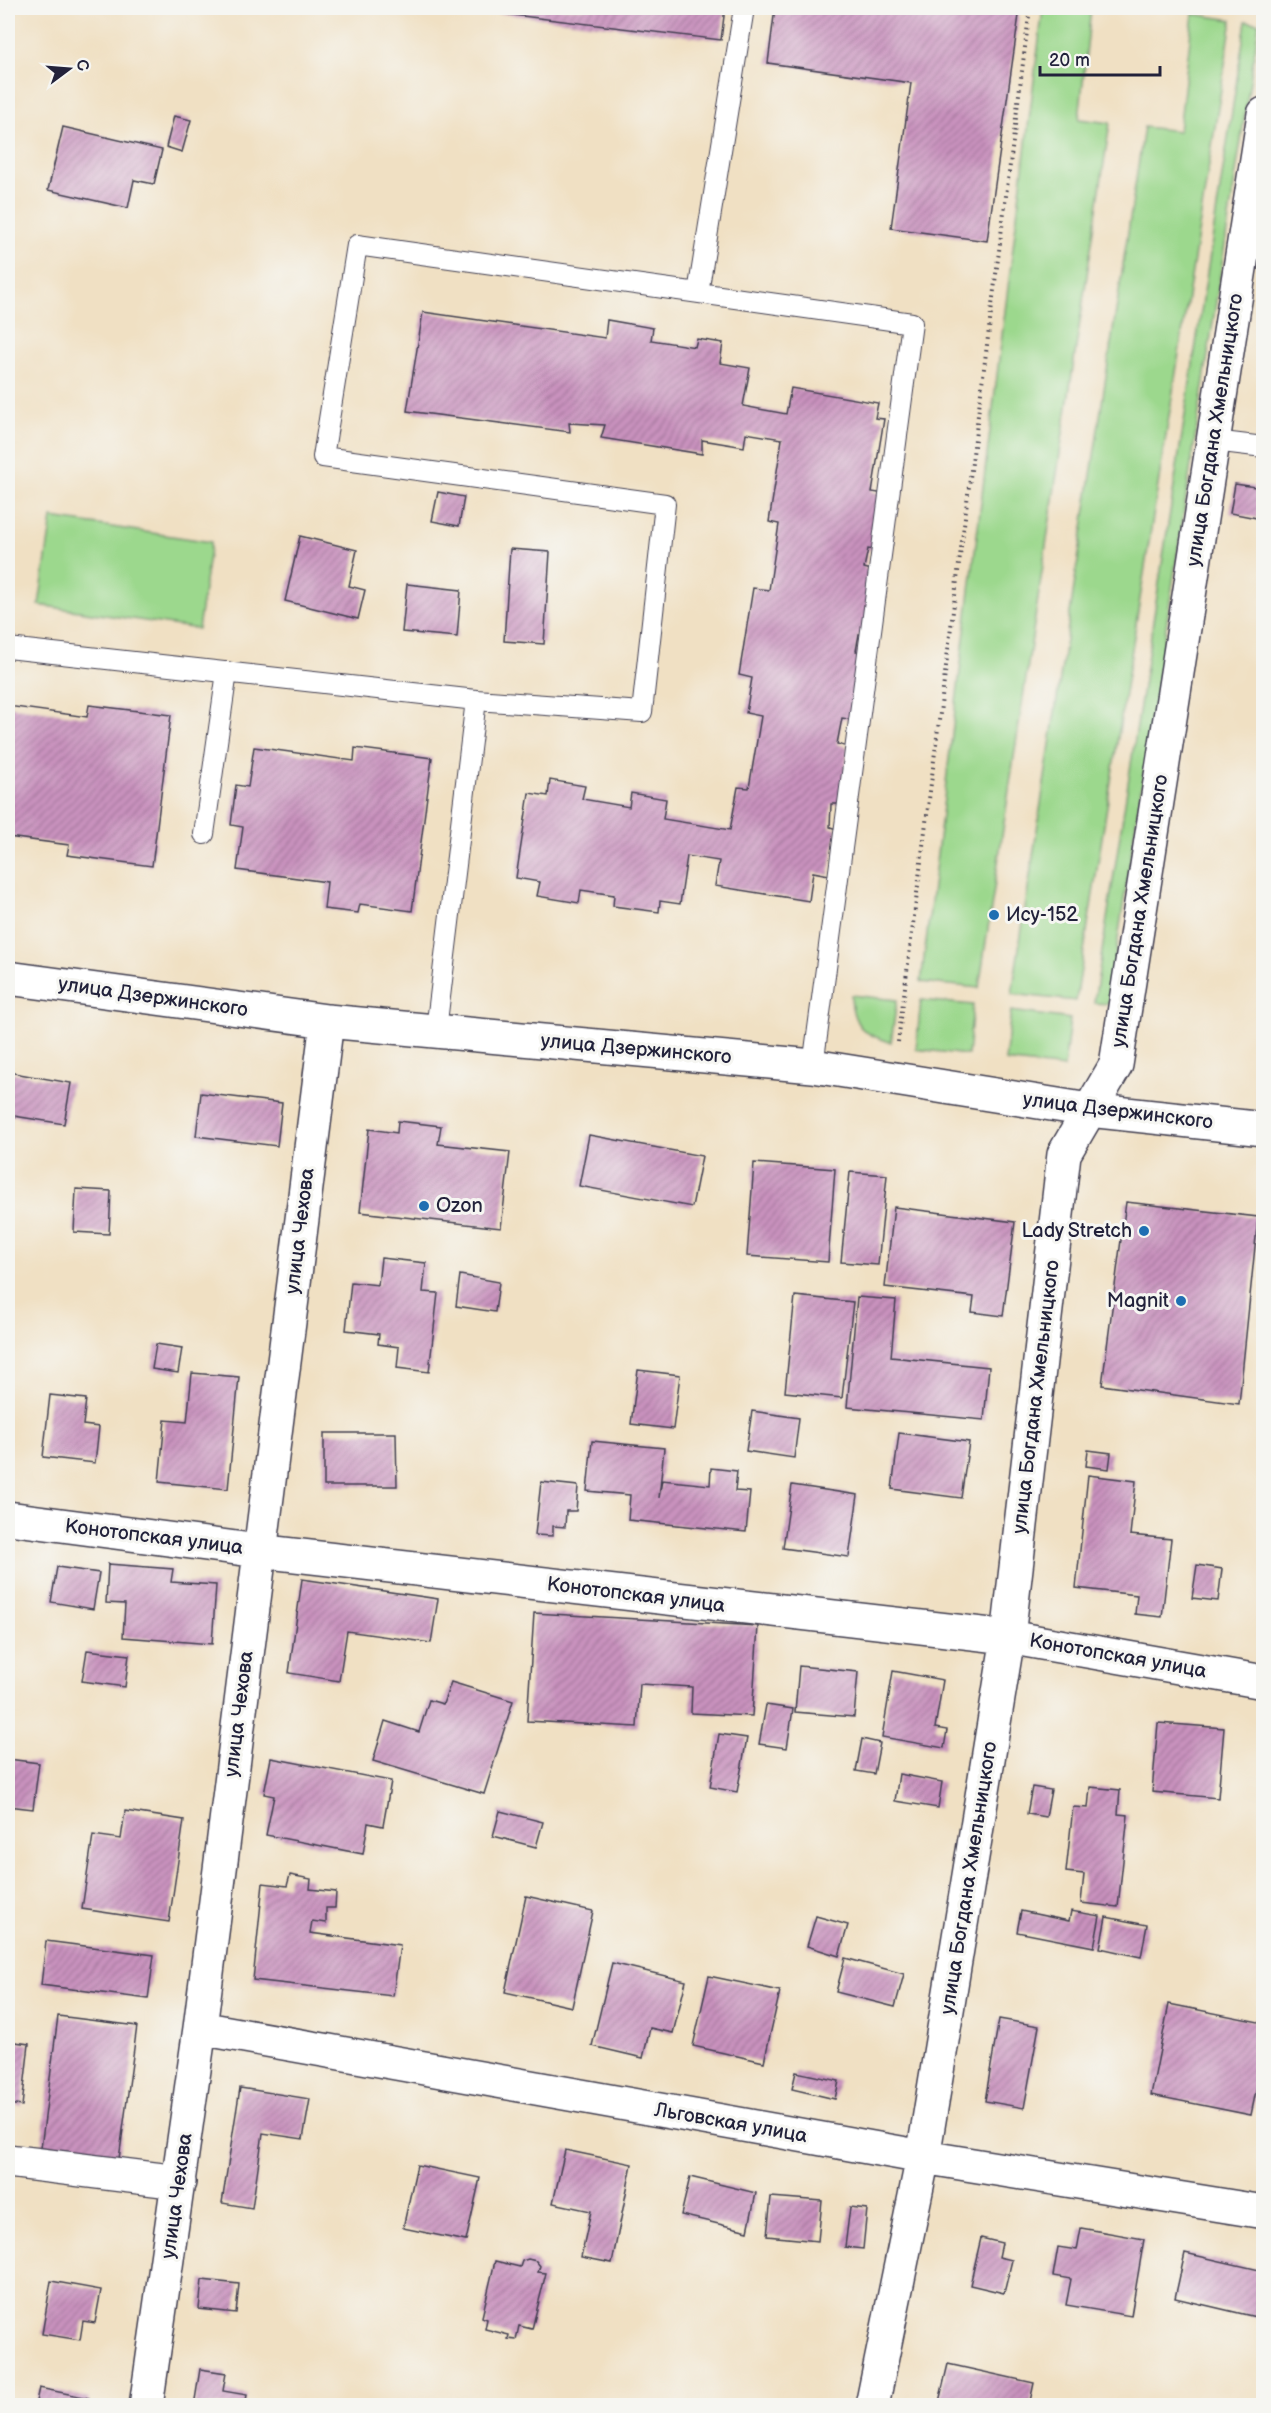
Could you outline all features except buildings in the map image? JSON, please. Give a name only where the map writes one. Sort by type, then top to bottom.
[{"type":"street","name":"улица Богдана Хмельницкого","points":[[872,2406],[923,2157],[1008,1637],[1064,1154],[1116,1065],[1263,114]]},
{"type":"street","name":"улица Дзержинского","points":[[8,978],[327,1021],[813,1066],[1089,1110],[1263,1129]]},
{"type":"street","name":"улица Чехова","points":[[146,2406],[200,2028],[327,1021]]},
{"type":"street","name":"Конотопская улица","points":[[8,1518],[259,1551],[1008,1637],[1263,1682]]},
{"type":"street","name":"Льговская улица","points":[[200,2028],[923,2157],[1263,2212]]},
{"type":"street","points":[[8,2161],[179,2182]]},
{"type":"lane","points":[[698,293],[744,8]]},
{"type":"lane","points":[[8,648],[476,700],[642,712],[665,504],[323,457],[357,245],[912,323],[813,1066]]},
{"type":"lane","points":[[1214,441],[1263,447]]},
{"type":"lane","points":[[204,834],[227,672]]},
{"type":"lane","points":[[436,1030],[476,700]]},
{"type":"path","points":[[897,1050],[1030,8]]},
{"type":"green space","points":[[1043,8],[1091,8],[1079,119],[1110,123],[979,988],[921,982]]},
{"type":"green space","points":[[1193,14],[1232,20],[1076,1001],[1012,994],[1144,127],[1179,131]]},
{"type":"green space","points":[[1246,21],[1259,23],[1108,1004],[1094,1003]]},
{"type":"green space","points":[[52,518],[211,542],[198,629],[39,605]]},
{"type":"green space","points":[[851,995],[897,1000],[891,1042],[873,1036],[861,1027],[854,1014]]},
{"type":"green space","points":[[921,1000],[973,1005],[968,1055],[916,1049]]},
{"type":"green space","points":[[1011,1011],[1070,1019],[1064,1068],[1005,1061]]},
{"type":"place","name":"Ису-152","points":[[994,915]]},
{"type":"place","name":"Ozon","points":[[424,1206]]},
{"type":"place","name":"Lady Stretch","points":[[1144,1231]]},
{"type":"place","name":"Magnit","points":[[1181,1301]]}]
